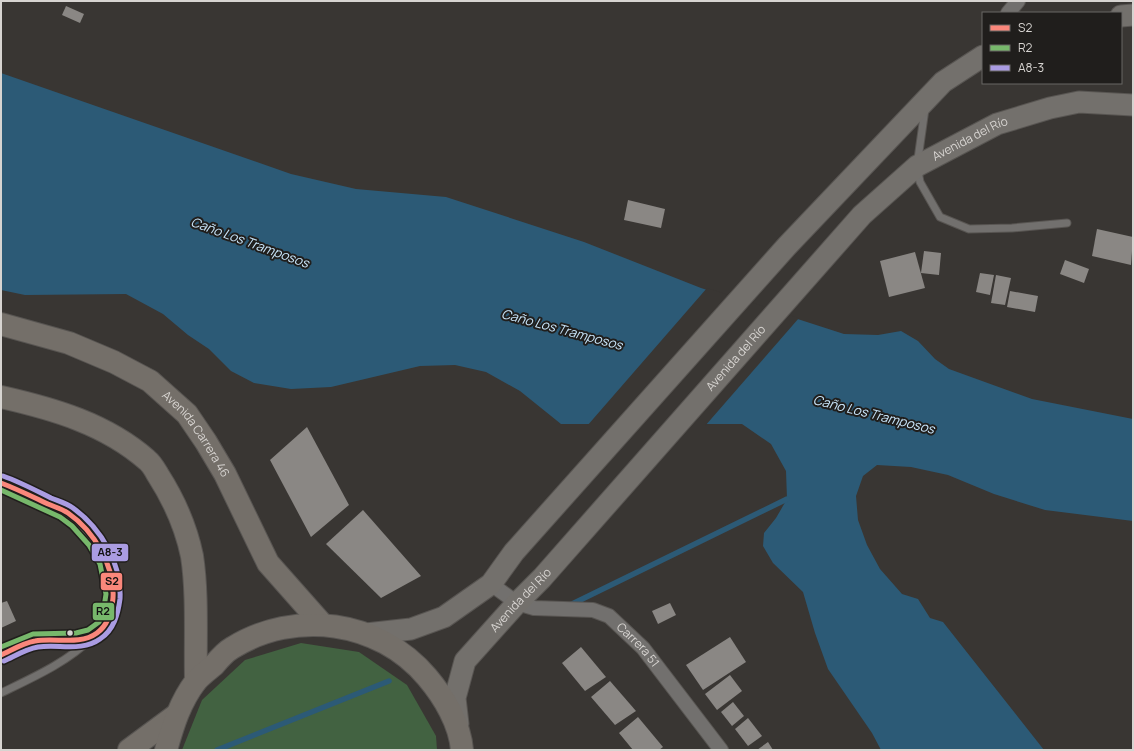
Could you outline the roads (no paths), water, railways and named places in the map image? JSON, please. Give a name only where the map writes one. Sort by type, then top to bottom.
[{"type":"main road","points":[[1122,16],[1133,15]]},
{"type":"main road","points":[[366,634],[411,629],[444,617],[491,584],[514,552],[775,259],[943,82],[982,57]]},
{"type":"main road","name":"Avenida del Río","points":[[462,748],[455,698],[464,662],[517,603],[542,578],[862,214],[917,166],[997,124],[1050,108],[1079,102],[1133,104]]},
{"type":"main road","name":"Avenida Carrera 46","points":[[1,324],[68,343],[114,362],[150,381],[187,414],[225,474],[268,563],[322,624]]},
{"type":"main road","points":[[1,397],[48,408],[88,422],[120,440],[148,461],[165,486],[182,520],[192,556],[196,681]]},
{"type":"main road","points":[[166,750],[175,716],[196,681],[231,648],[274,629],[322,624],[366,634],[400,652],[418,666],[438,690],[453,717],[462,748]]},
{"type":"main road","points":[[128,750],[175,716]]},
{"type":"street","points":[[1009,12],[1018,1]]},
{"type":"street","points":[[491,584],[517,603]]},
{"type":"street","name":"Carrera 51","points":[[517,603],[534,608],[593,610],[609,616],[643,648],[721,750]]},
{"type":"lane","points":[[926,99],[917,166],[920,182],[940,217],[969,229],[1012,228],[1067,223]]},
{"type":"lane","points":[[1,483],[67,513],[85,530],[102,552],[110,575],[114,599],[108,618],[98,633],[78,652],[53,668],[1,693]]},
{"type":"lane","points":[[1,655],[23,644],[40,640],[73,640],[85,638],[98,633]]},
{"type":"water","name":"Caño Los Tramposos","points":[[1,73],[291,174],[356,189],[446,197],[584,242],[701,288],[844,334],[878,335],[901,331],[918,341],[935,359],[949,369],[1032,399],[1133,419],[1133,521],[1045,510],[994,494],[948,475],[911,467],[877,465],[863,476],[856,496],[858,520],[867,545],[880,569],[902,594],[918,599],[930,618],[943,622],[1044,750],[881,750],[872,733],[828,669],[815,633],[803,592],[773,563],[763,546],[764,533],[776,518],[787,499],[786,471],[771,444],[742,424],[561,424],[520,391],[486,372],[455,365],[420,366],[331,387],[291,389],[254,383],[231,371],[209,349],[188,335],[163,314],[126,294],[25,295],[1,290]]},
{"type":"waterway","points":[[568,606],[787,499]]},
{"type":"waterway","points":[[217,750],[389,681]]}]
